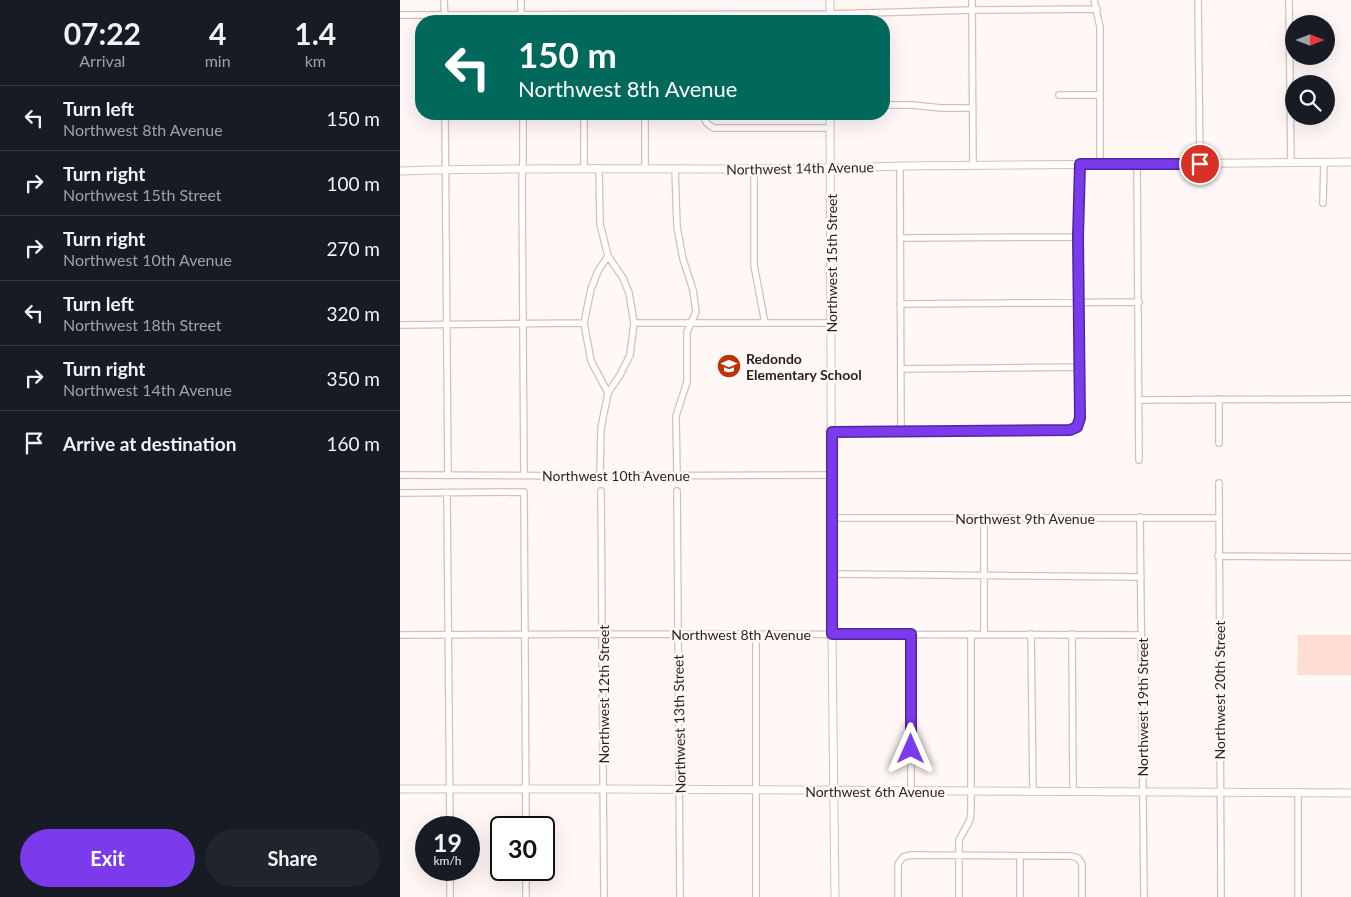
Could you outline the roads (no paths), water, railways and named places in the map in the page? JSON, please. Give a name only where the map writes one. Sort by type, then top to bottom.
[{"type":"street","points":[[444,0],[445,15]]},
{"type":"street","points":[[521,0],[521,15]]},
{"type":"street","points":[[830,0],[830,15]]},
{"type":"street","points":[[972,0],[973,166]]},
{"type":"street","points":[[1094,0],[1100,27],[1100,164]]},
{"type":"street","points":[[1198,0],[1200,164]]},
{"type":"street","points":[[1289,0],[1290,15]]},
{"type":"street","points":[[883,15],[972,10],[1097,9]]},
{"type":"street","points":[[400,15],[415,16]]},
{"type":"street","points":[[1059,95],[1100,95]]},
{"type":"street","points":[[890,105],[972,108]]},
{"type":"street","points":[[445,120],[448,475]]},
{"type":"street","points":[[523,120],[524,475]]},
{"type":"street","points":[[584,120],[584,168]]},
{"type":"street","points":[[645,120],[645,168]]},
{"type":"street","points":[[705,120],[707,124],[714,128],[830,128]]},
{"type":"street","name":"Northwest 15th Street","points":[[830,120],[835,897]]},
{"type":"street","points":[[1291,163],[1292,125]]},
{"type":"street","points":[[1324,162],[1324,203]]},
{"type":"street","name":"Northwest 14th Avenue","points":[[400,171],[584,168],[754,170],[900,166],[1351,162]]},
{"type":"street","points":[[832,432],[1070,430],[1077,427],[1080,418],[1078,237],[1080,164]]},
{"type":"street","points":[[1137,164],[1139,460]]},
{"type":"street","points":[[900,166],[901,432]]},
{"type":"street","points":[[599,168],[600,224],[608,256],[623,278],[629,293],[634,323],[630,355],[608,393],[601,428],[600,476]]},
{"type":"street","points":[[675,168],[677,227],[683,259],[693,290],[696,312],[687,332],[687,382],[676,416],[677,475]]},
{"type":"street","points":[[754,170],[754,266],[765,323]]},
{"type":"street","points":[[901,238],[1078,237]]},
{"type":"street","points":[[608,256],[594,280],[584,324],[591,361],[608,393]]},
{"type":"street","points":[[900,304],[1139,302]]},
{"type":"street","points":[[634,323],[831,323]]},
{"type":"street","points":[[400,325],[584,324]]},
{"type":"street","points":[[901,369],[1079,367]]},
{"type":"street","points":[[1219,399],[1219,444]]},
{"type":"street","points":[[1140,400],[1351,399]]},
{"type":"street","name":"Northwest 10th Avenue","points":[[400,474],[600,476],[832,475]]},
{"type":"street","name":"Northwest 20th Street","points":[[1219,483],[1221,897]]},
{"type":"street","name":"Northwest 12th Street","points":[[601,491],[604,897]]},
{"type":"street","name":"Northwest 13th Street","points":[[677,491],[680,897]]},
{"type":"street","points":[[400,493],[524,492],[526,816]]},
{"type":"street","points":[[447,493],[450,816]]},
{"type":"street","name":"Northwest 19th Street","points":[[1140,517],[1144,897]]},
{"type":"street","name":"Northwest 9th Avenue","points":[[832,518],[1218,518]]},
{"type":"street","points":[[984,518],[984,634]]},
{"type":"street","points":[[1218,556],[1351,557]]},
{"type":"street","points":[[833,574],[1141,577]]},
{"type":"street","points":[[756,634],[756,897]]},
{"type":"street","points":[[911,634],[911,791]]},
{"type":"street","points":[[959,897],[959,840],[970,820],[972,791],[971,634]]},
{"type":"street","points":[[1032,634],[1032,791]]},
{"type":"street","points":[[1072,634],[1073,791]]},
{"type":"street","name":"Northwest 8th Avenue","points":[[400,635],[1141,635]]},
{"type":"street","name":"Northwest 6th Avenue","points":[[400,789],[1351,793]]},
{"type":"street","points":[[1298,793],[1298,897]]},
{"type":"street","points":[[898,897],[898,864],[903,858],[911,855],[1071,856],[1078,858],[1082,864],[1082,897]]},
{"type":"street","points":[[1020,856],[1020,897]]},
{"type":"street","points":[[450,881],[450,897]]},
{"type":"street","points":[[526,881],[526,897]]},
{"type":"place","name":"Redondo Elementary School","points":[[729,366]]}]
